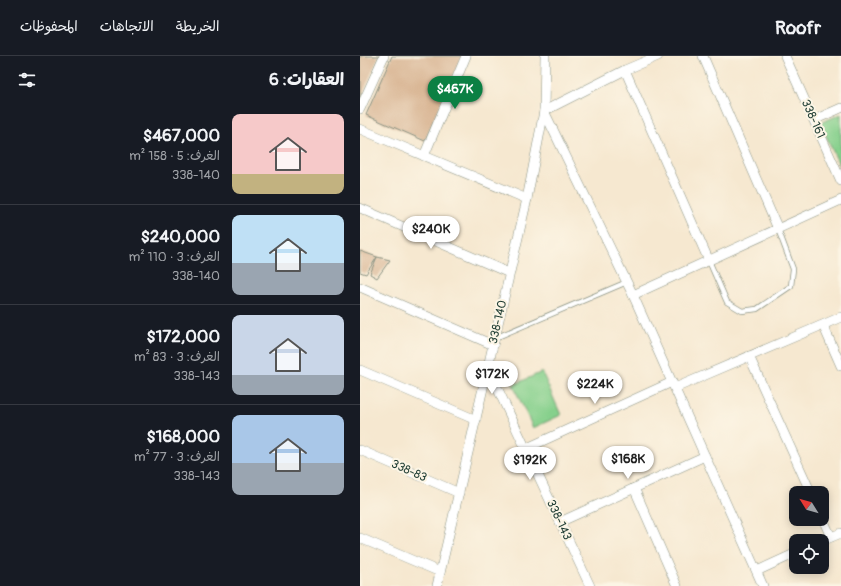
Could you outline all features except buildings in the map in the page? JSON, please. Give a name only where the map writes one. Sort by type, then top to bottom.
[{"type":"street","points":[[360,108],[384,56]]},
{"type":"street","points":[[424,156],[466,56]]},
{"type":"street","name":"338-140","points":[[437,586],[527,199],[544,111],[545,56]]},
{"type":"street","points":[[658,56],[625,70],[544,111],[633,295],[763,586]]},
{"type":"street","points":[[703,56],[778,228]]},
{"type":"street","name":"338-161","points":[[785,56],[841,181]]},
{"type":"street","points":[[625,70],[709,261]]},
{"type":"street","points":[[814,120],[841,108]]},
{"type":"street","points":[[360,129],[527,199]]},
{"type":"street","points":[[633,295],[841,200]]},
{"type":"street","points":[[360,208],[509,273]]},
{"type":"street","points":[[360,287],[494,342]]},
{"type":"street","points":[[526,448],[673,385],[749,356],[841,317]]},
{"type":"street","points":[[823,325],[841,366]]},
{"type":"street","points":[[749,356],[808,486]]},
{"type":"street","name":"338-143","points":[[488,368],[590,586]]},
{"type":"street","points":[[360,370],[476,420]]},
{"type":"street","name":"338-83","points":[[360,450],[458,493]]},
{"type":"street","points":[[560,522],[705,456]]},
{"type":"street","points":[[634,488],[677,586]]},
{"type":"street","points":[[826,526],[831,537],[841,533]]},
{"type":"street","points":[[360,538],[440,572]]},
{"type":"street","points":[[757,571],[789,556]]},
{"type":"lane","points":[[709,261],[727,302],[742,311],[756,309],[791,286],[793,269],[778,228]]},
{"type":"lane","points":[[494,342],[627,282]]},
{"type":"green space","points":[[841,114],[841,169],[820,123]]},
{"type":"green space","points":[[542,372],[561,415],[533,428],[513,385]]}]
